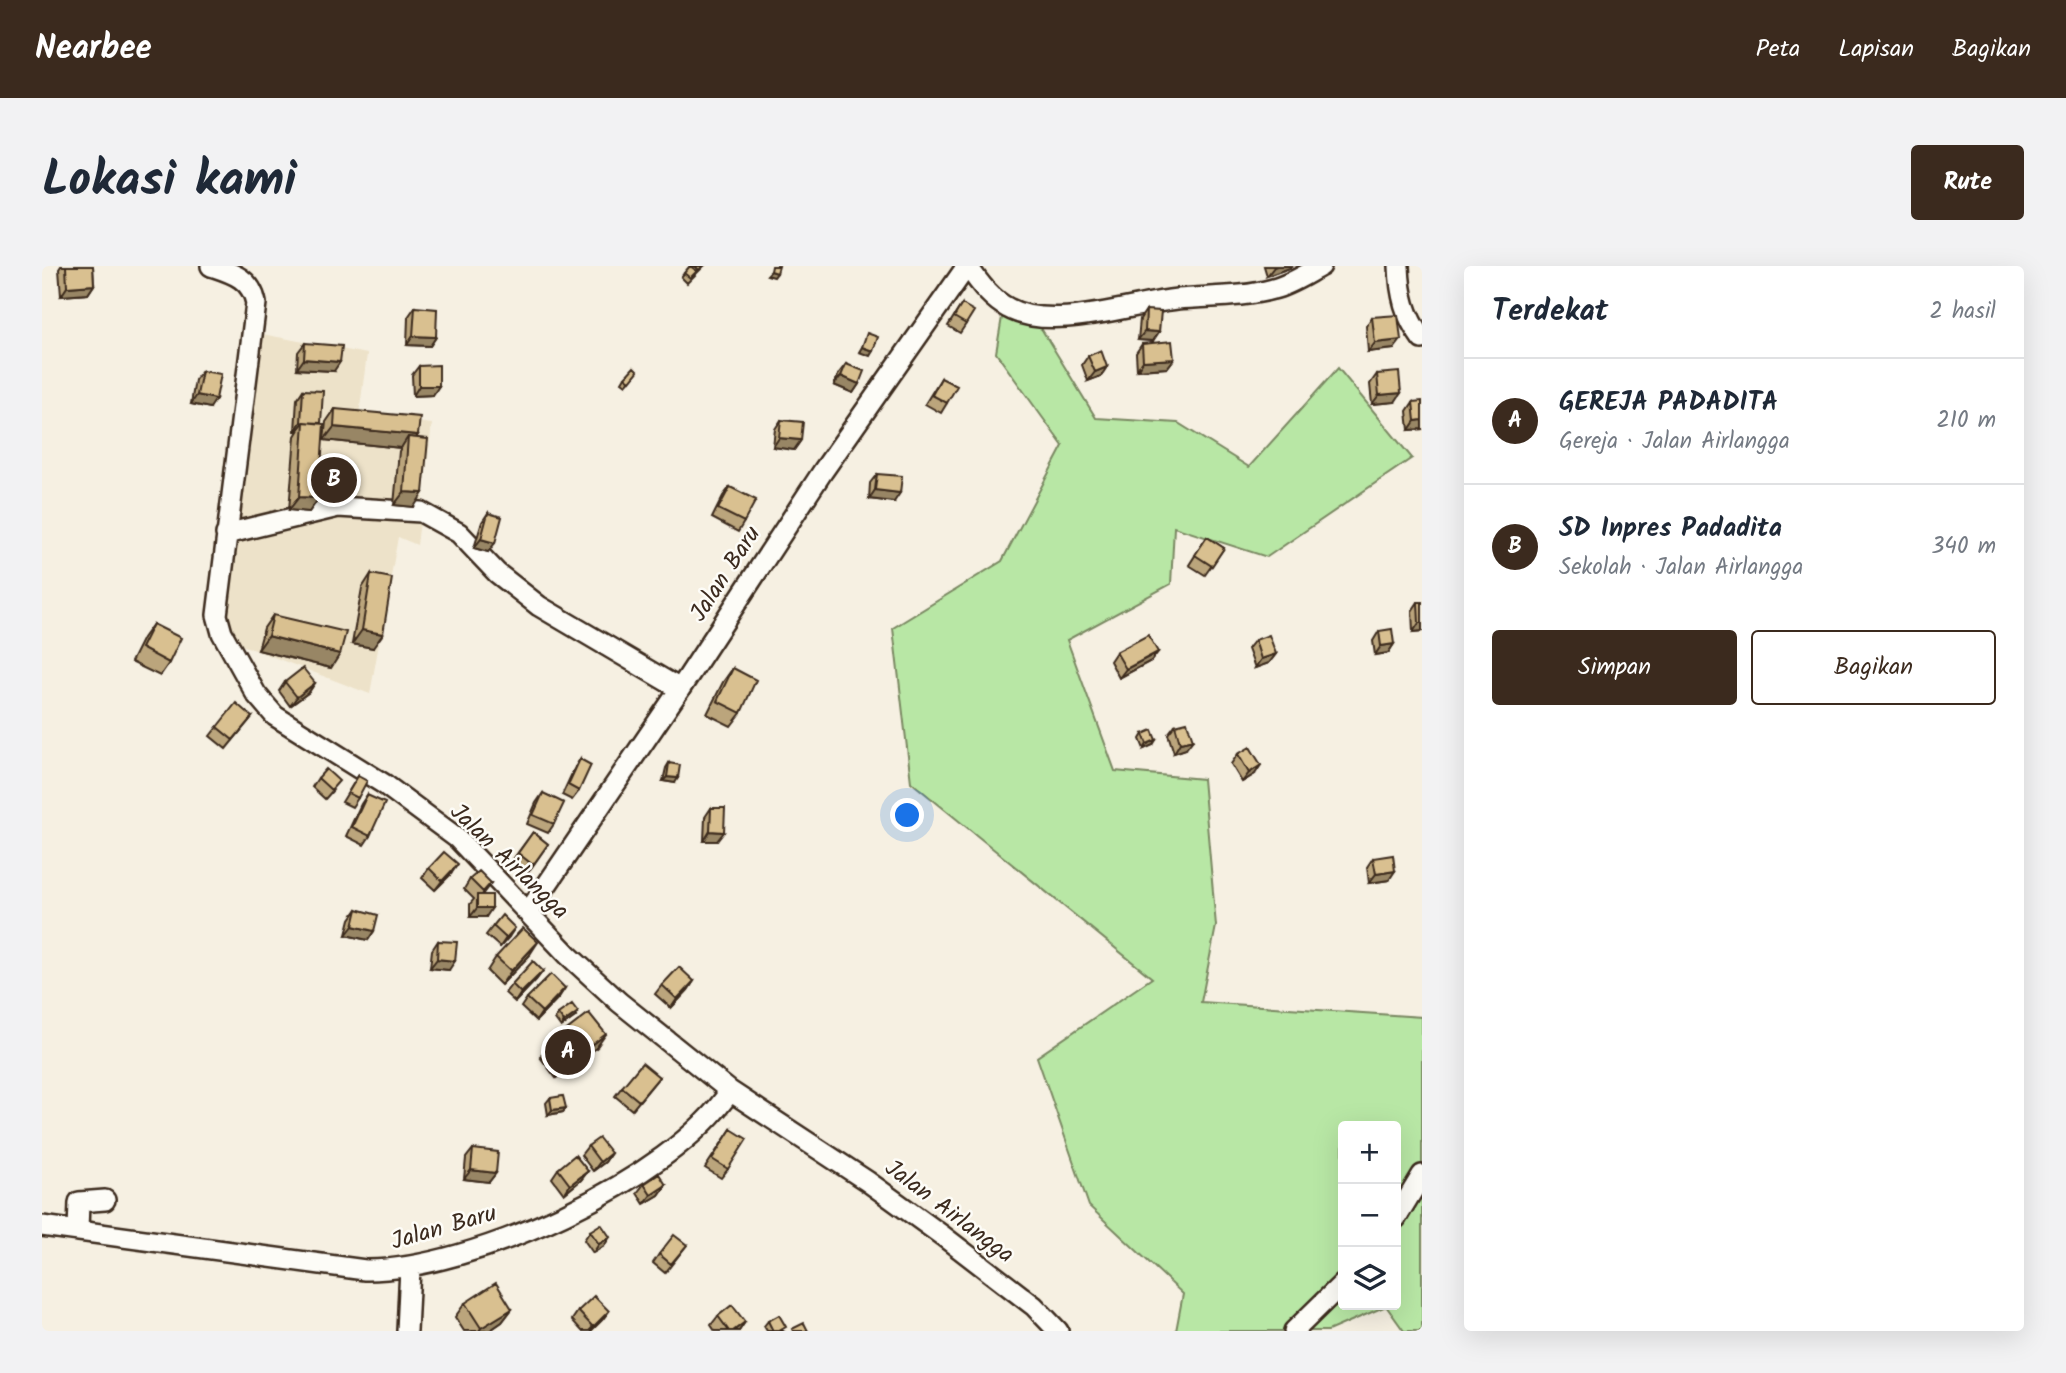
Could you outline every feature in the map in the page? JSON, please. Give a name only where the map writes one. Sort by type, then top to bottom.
[{"type":"street","name":"Jalan Airlangga","points":[[211,266],[239,276],[249,286],[256,303],[217,615],[222,633],[263,705],[275,716],[384,784],[457,838],[584,971],[730,1091],[922,1220],[1034,1306],[1058,1331]]},
{"type":"street","name":"Jalan Baru","points":[[528,911],[680,689],[823,471],[967,266],[978,282],[1008,309],[1030,315],[1056,316],[1084,315],[1145,303],[1255,293],[1275,289],[1321,266]]},
{"type":"street","points":[[1399,266],[1402,301],[1410,323],[1422,340]]},
{"type":"street","points":[[226,534],[338,507],[421,512],[459,533],[497,573],[539,606],[680,689]]},
{"type":"street","name":"Jalan Baru","points":[[42,1226],[365,1270],[410,1268],[477,1249],[596,1200],[650,1167],[699,1129],[730,1091]]},
{"type":"street","points":[[1401,1210],[1422,1175]]},
{"type":"street","points":[[78,1230],[79,1202],[105,1200]]},
{"type":"street","points":[[407,1331],[410,1268]]},
{"type":"street","points":[[1294,1331],[1338,1288]]},
{"type":"shaded area","points":[[262,334],[367,354],[359,415],[432,424],[417,545],[398,537],[370,694],[229,640],[224,617]]},
{"type":"green space","points":[[1003,311],[1036,320],[1096,418],[1178,423],[1249,467],[1338,368],[1412,458],[1267,557],[1174,527],[1171,584],[1067,640],[1115,771],[1203,779],[1216,926],[1201,1002],[1422,1017],[1422,1331],[1404,1331],[1389,1310],[1401,1310],[1401,1121],[1338,1121],[1338,1310],[1377,1310],[1328,1331],[1176,1331],[1183,1294],[1089,1206],[1037,1057],[1152,978],[911,782],[893,628],[1002,561],[1063,446],[996,353]]},
{"type":"building","points":[[66,266],[93,266],[94,285],[67,287]]},
{"type":"building","points":[[690,266],[697,271],[690,278],[684,273]]},
{"type":"building","points":[[772,266],[779,266],[777,273],[771,271]]},
{"type":"building","points":[[962,304],[974,311],[966,324],[954,317]]},
{"type":"building","points":[[415,307],[437,309],[436,337],[413,336]]},
{"type":"building","points":[[1146,310],[1161,311],[1159,332],[1145,331]]},
{"type":"building","points":[[1398,315],[1401,340],[1375,343],[1372,317]]},
{"type":"building","points":[[867,333],[878,337],[873,351],[862,347]]},
{"type":"building","points":[[1172,341],[1174,359],[1143,361],[1142,344]]},
{"type":"building","points":[[305,343],[342,346],[340,362],[304,359]]},
{"type":"building","points":[[1101,350],[1107,367],[1095,372],[1088,356]]},
{"type":"building","points":[[846,364],[864,371],[859,384],[841,376]]},
{"type":"building","points":[[439,365],[439,386],[419,386],[419,366]]},
{"type":"building","points":[[634,367],[638,371],[630,381],[625,377]]},
{"type":"building","points":[[202,371],[221,374],[216,399],[197,395]]},
{"type":"building","points":[[1399,372],[1401,393],[1379,395],[1377,374]]},
{"type":"building","points":[[941,378],[957,386],[947,403],[932,395]]},
{"type":"building","points":[[303,390],[323,391],[321,423],[301,422]]},
{"type":"building","points":[[1422,401],[1422,420],[1415,421],[1413,402]]},
{"type":"building","points":[[335,409],[420,417],[418,435],[334,427]]},
{"type":"building","points":[[781,420],[803,422],[801,440],[779,438]]},
{"type":"building","points":[[304,422],[324,424],[319,498],[299,497]]},
{"type":"building","points":[[408,437],[428,439],[423,493],[404,492]]},
{"type":"building","points":[[877,474],[902,476],[900,493],[875,490]]},
{"type":"building","points":[[730,487],[756,500],[744,522],[718,509]]},
{"type":"building","points":[[488,513],[502,517],[495,543],[481,539]]},
{"type":"building","points":[[1207,537],[1224,548],[1212,566],[1195,555]]},
{"type":"building","points":[[371,574],[392,578],[383,634],[362,630]]},
{"type":"building","points":[[1418,602],[1422,602],[1422,623],[1419,623]]},
{"type":"building","points":[[273,615],[346,632],[340,654],[268,636]]},
{"type":"building","points":[[153,624],[181,638],[169,663],[141,648]]},
{"type":"building","points":[[1392,629],[1394,644],[1381,646],[1379,631]]},
{"type":"building","points":[[1148,635],[1158,652],[1126,669],[1116,652]]},
{"type":"building","points":[[1269,635],[1276,654],[1261,659],[1255,640]]},
{"type":"building","points":[[303,668],[315,683],[297,697],[285,682]]},
{"type":"building","points":[[733,668],[756,680],[741,713],[717,701]]},
{"type":"building","points":[[236,703],[252,717],[233,740],[217,727]]},
{"type":"building","points":[[1187,722],[1193,740],[1180,743],[1175,725]]},
{"type":"building","points":[[1152,730],[1156,740],[1147,744],[1143,734]]},
{"type":"building","points":[[1250,747],[1261,765],[1249,773],[1238,754]]},
{"type":"building","points":[[580,759],[591,765],[579,791],[568,785]]},
{"type":"building","points":[[669,763],[680,765],[678,778],[667,777]]},
{"type":"building","points":[[326,769],[339,781],[331,790],[318,778]]},
{"type":"building","points":[[358,776],[367,781],[358,798],[348,793]]},
{"type":"building","points":[[543,793],[564,803],[554,824],[533,815]]},
{"type":"building","points":[[367,795],[385,803],[370,836],[352,827]]},
{"type":"building","points":[[711,808],[725,808],[724,832],[710,831]]},
{"type":"building","points":[[533,832],[548,844],[533,865],[518,853]]},
{"type":"building","points":[[444,852],[458,864],[442,881],[429,868]]},
{"type":"building","points":[[1393,855],[1395,871],[1376,874],[1373,858]]},
{"type":"building","points":[[479,871],[491,883],[483,892],[470,879]]},
{"type":"building","points":[[477,895],[492,895],[492,908],[477,908]]},
{"type":"building","points":[[357,909],[378,915],[374,931],[353,926]]},
{"type":"building","points":[[502,915],[515,928],[506,938],[493,926]]},
{"type":"building","points":[[523,928],[538,942],[511,971],[496,957]]},
{"type":"building","points":[[438,941],[457,942],[455,961],[437,959]]},
{"type":"building","points":[[533,961],[543,971],[521,993],[512,984]]},
{"type":"building","points":[[679,967],[694,981],[677,999],[662,985]]},
{"type":"building","points":[[551,974],[565,988],[542,1012],[527,998]]},
{"type":"building","points":[[572,1004],[578,1012],[564,1022],[558,1014]]},
{"type":"building","points":[[589,1013],[606,1034],[566,1065],[550,1043]]},
{"type":"building","points":[[642,1063],[659,1077],[639,1101],[622,1087]]},
{"type":"building","points":[[563,1096],[566,1108],[552,1110],[550,1098]]},
{"type":"building","points":[[731,1129],[747,1139],[728,1169],[712,1159]]},
{"type":"building","points":[[599,1138],[611,1153],[600,1162],[588,1146]]},
{"type":"building","points":[[473,1149],[498,1152],[496,1173],[471,1170]]},
{"type":"building","points":[[575,1155],[588,1171],[570,1185],[558,1169]]},
{"type":"building","points":[[659,1174],[666,1185],[651,1195],[644,1184]]},
{"type":"building","points":[[601,1224],[610,1237],[599,1244],[590,1231]]},
{"type":"building","points":[[674,1235],[687,1245],[671,1264],[659,1254]]},
{"type":"building","points":[[496,1283],[512,1309],[481,1328],[465,1303]]},
{"type":"building","points":[[594,1296],[609,1311],[593,1327],[578,1311]]},
{"type":"building","points":[[732,1305],[745,1322],[729,1331],[718,1316]]},
{"type":"building","points":[[779,1315],[786,1327],[773,1331],[768,1321]]},
{"type":"building","points":[[804,1323],[808,1331],[793,1331],[792,1329]]},
{"type":"place","name":"SD Inpres Padadita","points":[[334,480]]},
{"type":"place","name":"GEREJA PADADITA","points":[[568,1052]]}]
